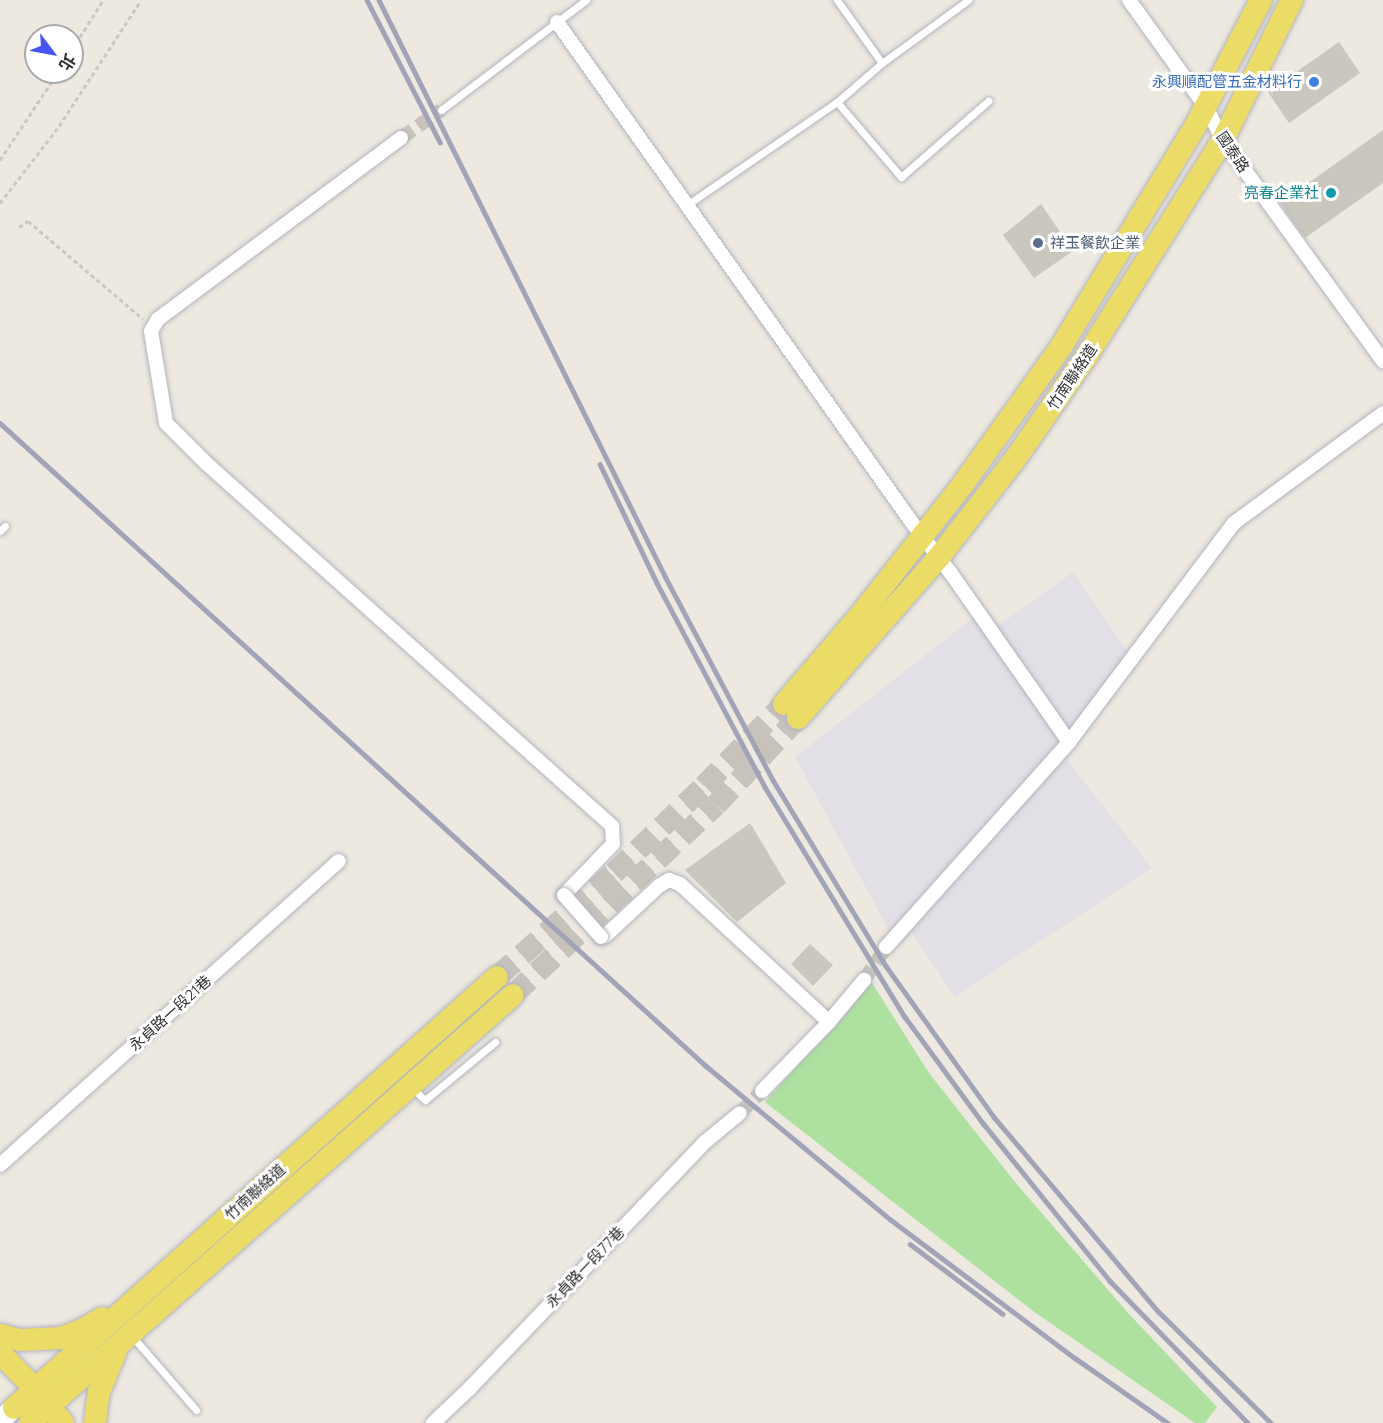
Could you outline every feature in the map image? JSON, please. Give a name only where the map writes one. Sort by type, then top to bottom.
[{"type":"main road","name":"竹南聯絡道","points":[[1261,0],[1206,107],[1139,222],[1061,347],[963,484],[862,613],[791,711],[939,557],[1016,458],[1088,354],[1223,140],[1292,0]]},
{"type":"main road","name":"竹南聯絡道","points":[[49,1406],[142,1294],[497,977]]},
{"type":"main road","name":"竹南聯絡道","points":[[14,1414],[49,1406],[513,995]]},
{"type":"main road","points":[[0,1335],[20,1340],[60,1338],[82,1330],[142,1294]]},
{"type":"main road","points":[[94,1423],[99,1392],[124,1340]]},
{"type":"main road","points":[[0,1353],[49,1406]]},
{"type":"street","name":"國泰路","points":[[1129,0],[1206,107],[1223,140],[1383,361]]},
{"type":"street","points":[[557,22],[1069,742]]},
{"type":"street","points":[[400,138],[158,319],[153,328],[152,338],[166,423],[172,432],[612,826],[613,844],[564,895],[601,937],[605,936],[659,886],[669,880],[680,884],[829,1022]]},
{"type":"street","points":[[886,947],[1069,742],[1234,523],[1383,413]]},
{"type":"street","name":"永貞路一段21巷","points":[[0,1165],[339,861]]},
{"type":"street","points":[[762,1091],[829,1022],[864,980]]},
{"type":"street","name":"永貞路一段77巷","points":[[433,1423],[469,1389],[705,1142],[740,1113]]},
{"type":"lane","points":[[441,110],[586,0]]},
{"type":"lane","points":[[837,0],[882,63]]},
{"type":"lane","points":[[687,205],[837,102],[882,63],[968,0]]},
{"type":"lane","points":[[837,102],[902,177],[988,101]]},
{"type":"lane","points":[[410,1086],[425,1100],[495,1042]]},
{"type":"lane","points":[[124,1340],[196,1410]]},
{"type":"path","points":[[84,31],[103,0]]},
{"type":"path","points":[[0,203],[59,126],[141,0]]},
{"type":"path","points":[[0,160],[50,84]]},
{"type":"path","points":[[19,227],[28,221],[153,328]]},
{"type":"shaded area","points":[[1073,572],[1128,652],[1069,730],[1068,761],[1152,868],[955,997],[912,933],[901,943],[890,932],[795,757],[974,617],[985,635]]},
{"type":"green space","points":[[872,983],[929,1073],[1015,1182],[1128,1313],[1217,1407],[1205,1423],[1195,1423],[1033,1311],[765,1102]]},
{"type":"building","name":"永興順配管五金材料行","points":[[1339,42],[1360,73],[1289,123],[1268,92]]},
{"type":"building","name":"亮春企業社","points":[[1383,130],[1383,183],[1305,238],[1280,203]]},
{"type":"building","name":"祥玉餐飲企業","points":[[1041,204],[1073,251],[1034,278],[1003,235]]},
{"type":"building","points":[[750,823],[786,883],[737,922],[685,870]]},
{"type":"building","points":[[810,944],[833,965],[813,986],[791,964]]},
{"type":"tunnel","points":[[401,138],[441,110]]},
{"type":"tunnel","points":[[497,977],[614,873],[784,704]]},
{"type":"tunnel","points":[[513,995],[716,805],[798,718]]},
{"type":"tunnel","points":[[864,980],[886,947]]},
{"type":"tunnel","points":[[740,1113],[762,1091]]},
{"type":"railway","points":[[367,0],[440,142]]},
{"type":"railway","points":[[379,0],[666,578],[773,780],[886,966],[994,1117],[1159,1312],[1271,1423]]},
{"type":"railway","points":[[0,423],[705,1065],[891,1220],[1075,1358],[1168,1423]]},
{"type":"railway","points":[[600,464],[657,583],[765,787],[905,1017],[983,1123],[1110,1281],[1248,1423]]},
{"type":"railway","points":[[910,1244],[1003,1314]]},
{"type":"place","name":"永興順配管五金材料行","points":[[1314,82]]},
{"type":"place","name":"亮春企業社","points":[[1331,193]]},
{"type":"place","name":"祥玉餐飲企業","points":[[1038,243]]}]
